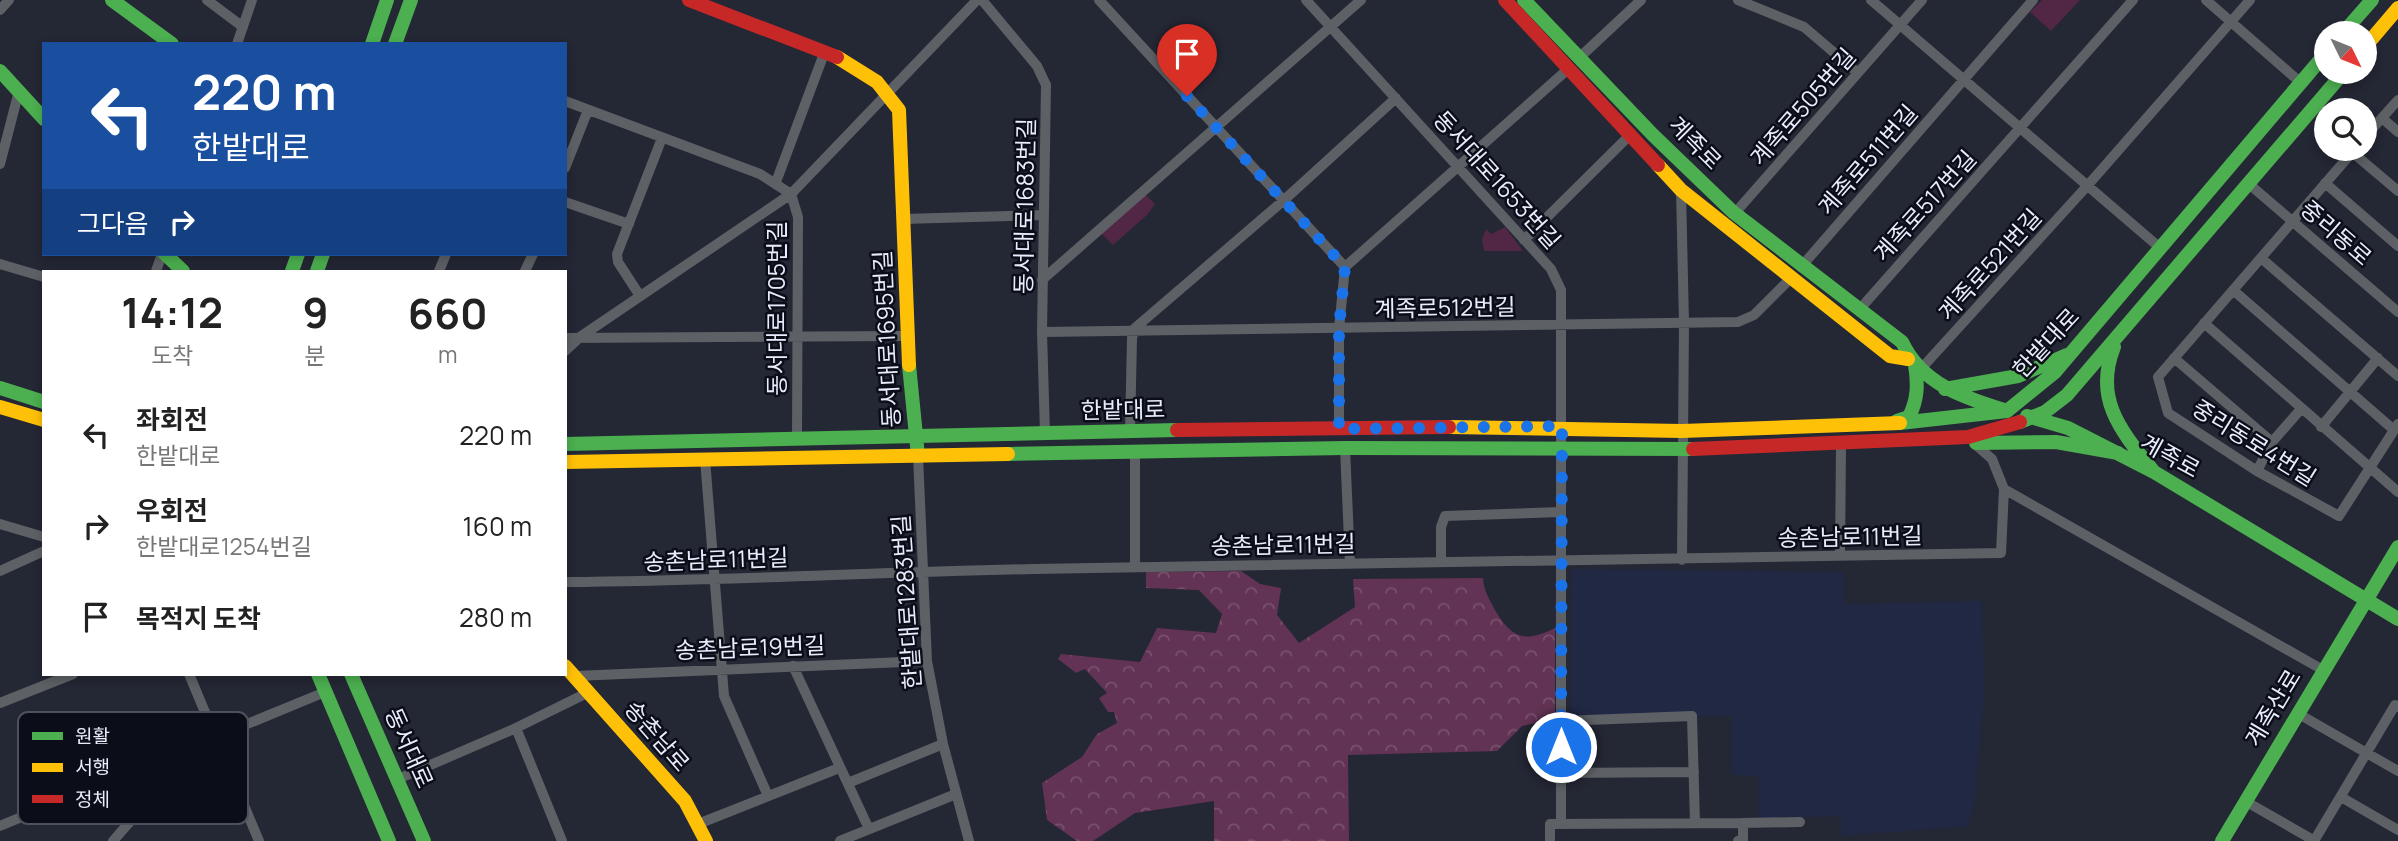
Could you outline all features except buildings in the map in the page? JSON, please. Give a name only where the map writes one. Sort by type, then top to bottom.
[{"type":"main road","points":[[113,0],[169,42]]},
{"type":"main road","points":[[373,42],[387,0]]},
{"type":"main road","points":[[399,42],[411,0]]},
{"type":"main road","points":[[689,0],[825,51],[865,71],[888,90]]},
{"type":"main road","name":"계족로","points":[[1505,0],[1681,190],[1890,356],[1914,365],[1945,389],[2007,411],[2068,428],[2118,453],[2398,619]]},
{"type":"main road","name":"계족로","points":[[1524,0],[1735,214],[1902,342],[1914,365]]},
{"type":"main road","points":[[2354,21],[2372,0]]},
{"type":"main road","points":[[2377,33],[2398,8]]},
{"type":"main road","name":"한밭대로","points":[[567,444],[915,434],[1562,426],[1682,430],[1888,424],[2007,411],[2047,380],[2314,66]]},
{"type":"main road","points":[[0,71],[42,117]]},
{"type":"main road","name":"한밭대로","points":[[567,462],[1135,454],[1345,448],[1682,449],[1968,437],[2032,418],[2067,395],[2334,84]]},
{"type":"main road","name":"동서대로1695번길","points":[[888,90],[899,110],[902,130],[906,336],[918,456]]},
{"type":"main road","points":[[165,256],[182,270]]},
{"type":"main road","points":[[2142,309],[2108,357],[2104,377],[2109,405],[2119,427],[2154,472]]},
{"type":"main road","points":[[1945,389],[2018,376],[2070,354]]},
{"type":"main road","points":[[1888,424],[1909,417],[1917,403],[1919,388],[1914,365]]},
{"type":"main road","points":[[0,388],[42,401]]},
{"type":"main road","points":[[0,407],[42,419]]},
{"type":"main road","points":[[1929,439],[1944,443],[2056,442],[2118,453]]},
{"type":"main road","name":"계족산로","points":[[2222,841],[2398,547]]},
{"type":"main road","name":"송촌남로","points":[[570,671],[685,801],[706,841]]},
{"type":"main road","points":[[319,676],[389,841]]},
{"type":"main road","name":"동서대로","points":[[352,676],[424,841]]},
{"type":"street","points":[[0,10],[9,0]]},
{"type":"street","points":[[207,0],[243,27]]},
{"type":"street","points":[[238,42],[252,0]]},
{"type":"street","name":"동서대로1683번길","points":[[888,90],[979,0],[1037,65],[1046,85],[1042,280],[1045,434]]},
{"type":"street","points":[[1099,0],[1345,267]]},
{"type":"street","name":"동서대로1653번길","points":[[1306,0],[1551,269],[1562,290],[1561,824]]},
{"type":"street","points":[[1042,280],[1218,129],[1361,0]]},
{"type":"street","points":[[1579,58],[1641,0]]},
{"type":"street","points":[[1738,0],[1804,27],[1858,73]]},
{"type":"street","points":[[1871,0],[2159,247]]},
{"type":"street","name":"계족로505번길","points":[[1735,214],[1922,0]]},
{"type":"street","name":"계족로511번길","points":[[1801,267],[2033,0]]},
{"type":"street","name":"계족로517번길","points":[[1859,310],[2133,0]]},
{"type":"street","points":[[2206,0],[2300,82]]},
{"type":"street","name":"계족로521번길","points":[[1914,365],[2088,185],[2250,0]]},
{"type":"street","points":[[776,183],[825,51]]},
{"type":"street","points":[[1339,429],[1339,328],[1345,267],[1567,70]]},
{"type":"street","points":[[567,103],[776,183],[791,194],[888,90]]},
{"type":"street","points":[[0,164],[19,91]]},
{"type":"street","points":[[1130,433],[1132,338],[1135,328],[1283,201],[1396,98]]},
{"type":"street","points":[[2377,124],[2398,100]]},
{"type":"street","points":[[567,163],[587,110]]},
{"type":"street","points":[[2382,118],[2398,132]]},
{"type":"street","points":[[1524,240],[1629,136]]},
{"type":"street","points":[[640,296],[617,258],[662,138]]},
{"type":"street","name":"중리동로4번길","points":[[2344,161],[2158,377],[2168,413],[2257,471],[2339,516],[2370,468]]},
{"type":"street","points":[[2366,161],[2398,191]]},
{"type":"street","points":[[2325,183],[2398,246]]},
{"type":"street","name":"중리동로","points":[[2249,184],[2398,312]]},
{"type":"street","name":"계족로","points":[[1681,190],[1684,323]]},
{"type":"street","name":"동서대로1705번길","points":[[580,337],[791,194],[798,217],[797,438]]},
{"type":"street","points":[[567,203],[629,224]]},
{"type":"street","name":"동서대로1695번길","points":[[903,219],[1043,215]]},
{"type":"street","points":[[2261,258],[2398,376]]},
{"type":"street","points":[[0,264],[42,276]]},
{"type":"street","name":"계족로512번길","points":[[1042,332],[1135,328],[1563,327],[1738,322],[1754,315],[1790,279]]},
{"type":"street","points":[[2233,290],[2351,392],[2396,427],[2370,468]]},
{"type":"street","points":[[1682,559],[1684,323]]},
{"type":"street","points":[[2204,323],[2398,492]]},
{"type":"street","points":[[567,338],[906,336]]},
{"type":"street","points":[[567,349],[580,337]]},
{"type":"street","name":"중리동로4번길","points":[[2174,358],[2272,442]]},
{"type":"street","points":[[2321,426],[2378,358]]},
{"type":"street","points":[[2257,471],[2272,442],[2301,409]]},
{"type":"street","points":[[1973,443],[1992,459],[2004,489],[2323,670]]},
{"type":"street","points":[[1840,556],[1841,444]]},
{"type":"street","points":[[1345,448],[1350,563]]},
{"type":"street","points":[[1135,454],[1135,566]]},
{"type":"street","name":"한밭대로1283번길","points":[[918,456],[927,661],[943,744],[969,841]]},
{"type":"street","points":[[705,459],[719,668],[724,696],[768,796]]},
{"type":"street","name":"송촌남로11번길","points":[[567,582],[713,581],[921,571],[1135,566],[2001,553],[2004,489]]},
{"type":"street","points":[[1441,561],[1441,527],[1445,516],[1560,512]]},
{"type":"street","points":[[0,524],[42,536]]},
{"type":"street","points":[[0,571],[42,552]]},
{"type":"street","name":"송촌남로19번길","points":[[570,671],[927,661]]},
{"type":"street","points":[[793,666],[869,829]]},
{"type":"street","points":[[0,703],[68,676]]},
{"type":"street","points":[[190,676],[205,712]]},
{"type":"street","points":[[248,724],[325,692]]},
{"type":"street","points":[[398,779],[516,728],[589,692]]},
{"type":"street","points":[[2245,801],[2314,841],[2397,706]]},
{"type":"street","points":[[2297,713],[2398,771]]},
{"type":"street","points":[[1561,721],[1692,716],[1695,823]]},
{"type":"street","points":[[516,728],[562,841]]},
{"type":"street","points":[[848,783],[943,744]]},
{"type":"street","points":[[698,824],[839,768]]},
{"type":"street","points":[[1561,773],[1694,772]]},
{"type":"street","points":[[840,841],[956,794]]},
{"type":"street","points":[[2341,797],[2398,830]]},
{"type":"street","points":[[248,815],[259,841]]},
{"type":"street","points":[[0,826],[18,819]]},
{"type":"street","points":[[1550,841],[1550,824],[1800,822]]},
{"type":"street","points":[[1738,841],[1743,839],[1742,823]]},
{"type":"street","points":[[113,841],[128,824]]},
{"type":"shaded area","points":[[2042,0],[2080,0],[2051,31],[2030,12]]},
{"type":"shaded area","points":[[1143,192],[1155,204],[1147,215],[1113,245],[1098,230]]},
{"type":"shaded area","points":[[1505,227],[1523,251],[1484,251],[1482,239],[1486,229],[1491,234]]},
{"type":"shaded area","points":[[1571,569],[1844,572],[1844,604],[1982,601],[1984,695],[1975,797],[1968,826],[1841,836],[1841,816],[1758,819],[1759,776],[1731,775],[1732,716],[1570,718]]},
{"type":"green space","points":[[1241,571],[1260,584],[1281,588],[1277,615],[1299,643],[1355,607],[1353,579],[1483,578],[1495,610],[1514,632],[1527,637],[1555,628],[1555,751],[1543,750],[1543,737],[1536,723],[1522,726],[1497,751],[1348,755],[1349,841],[1214,841],[1214,801],[1135,813],[1093,841],[1077,841],[1047,820],[1042,783],[1082,757],[1097,734],[1117,723],[1114,712],[1108,712],[1099,698],[1107,693],[1085,669],[1076,673],[1058,659],[1061,654],[1140,662],[1157,628],[1216,633],[1222,614],[1199,590],[1146,588],[1146,572]]},
{"type":"traffic: fast","points":[[112,0],[169,42]]},
{"type":"traffic: fast","points":[[373,42],[387,0]]},
{"type":"traffic: fast","points":[[396,42],[411,0]]},
{"type":"traffic: fast","points":[[1524,0],[1653,135],[1733,212],[1902,342],[1920,369],[1932,379],[1959,394],[2004,410]]},
{"type":"traffic: fast","points":[[2354,21],[2372,0]]},
{"type":"traffic: fast","points":[[1900,423],[2007,411],[2055,372],[2314,67]]},
{"type":"traffic: fast","points":[[0,71],[42,117]]},
{"type":"traffic: fast","points":[[2020,422],[2045,412],[2067,395],[2334,84]]},
{"type":"traffic: fast","points":[[167,256],[182,270]]},
{"type":"traffic: fast","points":[[292,270],[297,256]]},
{"type":"traffic: fast","points":[[317,270],[322,256]]},
{"type":"traffic: fast","points":[[2114,347],[2108,366],[2109,399],[2122,429],[2154,472]]},
{"type":"traffic: fast","points":[[1945,389],[2018,376],[2067,355]]},
{"type":"traffic: fast","points":[[909,365],[918,456]]},
{"type":"traffic: fast","points":[[1897,421],[1909,417],[1916,398],[1915,365]]},
{"type":"traffic: fast","points":[[0,388],[42,401]]},
{"type":"traffic: fast","points":[[2027,416],[2068,428],[2154,472],[2398,619]]},
{"type":"traffic: fast","points":[[567,444],[1177,430]]},
{"type":"traffic: fast","points":[[1976,443],[2056,442],[2118,453]]},
{"type":"traffic: fast","points":[[1008,454],[1345,448],[1693,449]]},
{"type":"traffic: fast","points":[[2222,841],[2398,547]]},
{"type":"traffic: fast","points":[[319,676],[389,841]]},
{"type":"traffic: fast","points":[[352,676],[424,841]]},
{"type":"traffic: slow","points":[[2377,33],[2398,8]]},
{"type":"traffic: slow","points":[[837,57],[877,82],[899,110],[909,365]]},
{"type":"traffic: slow","points":[[1658,165],[1681,190],[1890,356],[1908,359]]},
{"type":"traffic: slow","points":[[0,407],[42,419]]},
{"type":"traffic: slow","points":[[1449,427],[1682,431],[1900,423]]},
{"type":"traffic: slow","points":[[567,462],[1008,454]]},
{"type":"traffic: slow","points":[[567,668],[685,801],[706,841]]},
{"type":"traffic: jam","points":[[689,0],[837,57]]},
{"type":"traffic: jam","points":[[1505,0],[1658,165]]},
{"type":"traffic: jam","points":[[1693,449],[1968,437],[2020,422]]},
{"type":"traffic: jam","points":[[1177,430],[1449,427]]},
{"type":"route","points":[[1187,96],[1345,267],[1339,328],[1339,429],[1562,426],[1561,747]]}]
